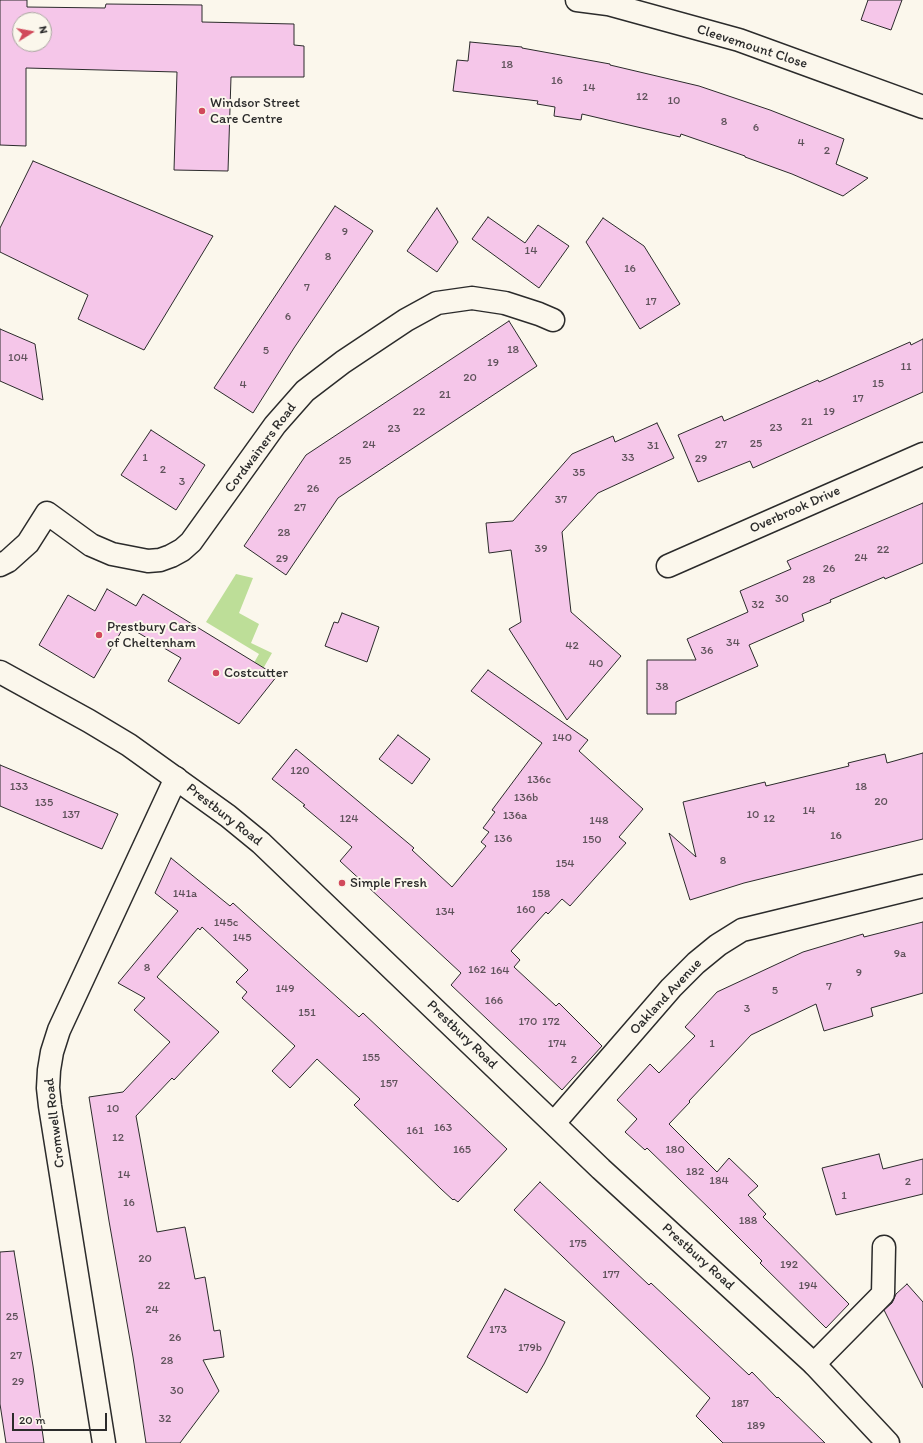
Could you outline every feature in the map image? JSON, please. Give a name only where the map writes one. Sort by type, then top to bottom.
[{"type":"street","name":"Cleevemount Close","points":[[578,0],[608,4],[739,40],[923,107]]},
{"type":"street","name":"Cordwainers Road","points":[[0,565],[8,561],[28,542],[47,513],[92,545],[112,554],[148,561],[160,560],[182,550],[191,542],[275,425],[305,391],[343,362],[406,320],[437,303],[472,298],[505,303],[554,320]]},
{"type":"street","name":"Overbrook Drive","points":[[668,566],[923,454]]},
{"type":"street","name":"Prestbury Road","points":[[0,672],[89,721],[129,746],[228,816],[261,843],[632,1197],[814,1364],[888,1443]]},
{"type":"street","name":"Cromwell Road","points":[[104,1443],[50,1106],[48,1070],[59,1030],[176,778]]},
{"type":"street","name":"Oakland Avenue","points":[[554,1123],[671,988],[696,963],[718,945],[742,930],[923,886]]},
{"type":"street","points":[[814,1364],[883,1294],[884,1247]]},
{"type":"green space","points":[[236,574],[253,578],[239,613],[259,624],[251,643],[272,653],[260,674],[251,668],[259,654],[206,622]]},
{"type":"building","name":"Windsor Street Care Centre","points":[[0,0],[27,0],[27,7],[105,8],[106,4],[202,5],[202,22],[294,24],[294,45],[304,46],[304,77],[231,77],[228,171],[174,170],[177,72],[26,68],[26,146],[0,145]]},
{"type":"building","points":[[868,0],[902,0],[891,30],[861,20]]},
{"type":"building","points":[[470,42],[522,47],[610,64],[699,86],[770,110],[844,139],[836,164],[868,178],[843,196],[745,156],[681,134],[680,137],[582,114],[581,120],[554,116],[555,107],[537,104],[538,101],[453,91],[457,60],[468,61]]},
{"type":"building","points":[[33,161],[213,236],[144,350],[78,319],[88,295],[0,252],[0,228]]},
{"type":"building","points":[[335,206],[373,231],[294,348],[253,413],[214,388]]},
{"type":"building","points":[[437,208],[458,242],[437,272],[407,251]]},
{"type":"building","points":[[488,217],[525,243],[538,225],[569,246],[539,288],[472,239]]},
{"type":"building","points":[[603,218],[644,246],[680,304],[640,329],[586,242]]},
{"type":"building","points":[[509,321],[537,366],[338,498],[286,575],[244,546],[306,455]]},
{"type":"building","points":[[0,329],[35,344],[43,400],[0,381]]},
{"type":"building","points":[[923,339],[923,392],[753,468],[750,461],[698,482],[678,435],[722,416],[724,421],[818,380],[819,382],[910,342],[911,345]]},
{"type":"building","points":[[657,423],[674,458],[598,493],[562,532],[571,612],[621,656],[567,720],[509,629],[521,622],[511,550],[489,553],[486,523],[513,521],[572,454],[613,436],[615,442]]},
{"type":"building","points":[[151,430],[205,465],[176,510],[121,475]]},
{"type":"building","points":[[923,503],[923,563],[885,579],[884,577],[830,600],[831,602],[802,614],[804,621],[749,645],[758,666],[676,702],[676,714],[647,714],[647,660],[696,660],[687,639],[748,612],[740,591],[791,569],[787,561]]},
{"type":"building","points":[[107,589],[136,606],[143,594],[277,676],[239,724],[168,681],[181,658],[125,625],[94,678],[39,645],[68,595],[95,611]]},
{"type":"building","points":[[342,613],[379,627],[367,662],[325,646],[334,622],[338,623]]},
{"type":"building","points":[[488,670],[588,740],[579,751],[643,809],[619,837],[626,843],[570,906],[562,899],[548,914],[546,912],[511,951],[520,960],[514,967],[556,1006],[559,1003],[602,1046],[562,1090],[451,985],[461,973],[340,861],[352,847],[303,806],[305,805],[272,779],[296,749],[414,848],[412,850],[452,887],[486,846],[481,842],[489,832],[483,828],[495,812],[492,810],[542,743],[471,691]]},
{"type":"building","points":[[398,735],[430,759],[412,784],[379,759]]},
{"type":"building","points":[[923,753],[923,839],[744,883],[690,900],[669,833],[696,857],[683,802],[765,782],[766,786],[849,766],[848,763],[885,754],[887,763]]},
{"type":"building","points":[[0,765],[118,814],[102,849],[0,806]]},
{"type":"building","points":[[171,858],[230,906],[233,903],[359,1017],[363,1013],[507,1149],[458,1202],[454,1199],[453,1200],[441,1189],[354,1105],[360,1099],[317,1059],[290,1088],[272,1071],[295,1046],[242,998],[247,992],[236,982],[248,970],[202,927],[200,930],[198,928],[157,977],[219,1032],[174,1080],[172,1078],[136,1116],[157,1232],[185,1227],[195,1279],[205,1277],[214,1331],[220,1330],[224,1357],[203,1360],[219,1391],[180,1443],[146,1443],[89,1097],[123,1092],[170,1042],[134,1010],[145,998],[118,983],[178,911],[155,893]]},
{"type":"building","points":[[923,922],[923,993],[871,1008],[873,1016],[824,1031],[816,1004],[751,1035],[669,1124],[717,1172],[729,1158],[758,1186],[748,1195],[766,1214],[763,1217],[849,1304],[826,1328],[760,1263],[762,1261],[713,1212],[647,1148],[645,1150],[625,1132],[637,1119],[617,1100],[650,1064],[659,1073],[695,1036],[685,1027],[717,992],[803,952],[863,934],[864,937]]},
{"type":"building","points":[[879,1154],[883,1169],[923,1159],[923,1194],[836,1215],[822,1168]]},
{"type":"building","points":[[540,1182],[649,1285],[651,1283],[749,1375],[752,1372],[777,1398],[778,1397],[825,1443],[723,1443],[696,1416],[710,1398],[514,1210]]},
{"type":"building","points":[[14,1251],[44,1443],[6,1443],[0,1404],[0,1252]]},
{"type":"building","points":[[907,1284],[923,1302],[923,1388],[884,1310],[892,1303],[896,1294]]},
{"type":"building","points":[[505,1289],[565,1322],[544,1364],[527,1393],[467,1357]]},
{"type":"place","name":"Windsor Street Care Centre","points":[[202,111]]},
{"type":"place","name":"Prestbury Cars of Cheltenham","points":[[99,635]]},
{"type":"place","name":"Costcutter","points":[[216,673]]},
{"type":"place","name":"Simple Fresh","points":[[342,883]]}]
